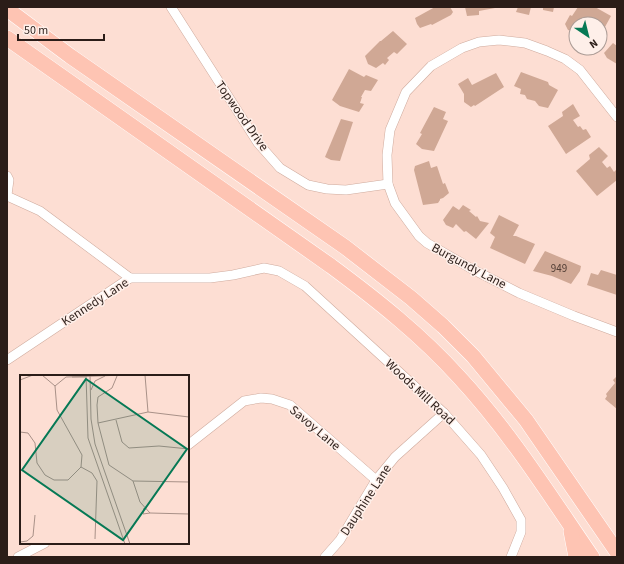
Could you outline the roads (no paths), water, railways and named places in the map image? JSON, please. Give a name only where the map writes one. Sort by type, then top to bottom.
[{"type":"highway","points":[[7,9],[70,56],[378,271],[422,307],[473,356],[526,420],[612,538],[617,552]]},
{"type":"highway","points":[[7,38],[331,266],[365,291],[430,346],[459,376],[487,409],[592,557]]},
{"type":"highway","points":[[571,526],[576,557]]},
{"type":"street","name":"Topwood Drive","points":[[171,7],[258,143],[280,168],[308,185],[327,189],[346,190],[388,184]]},
{"type":"street","name":"Burgundy Lane","points":[[617,117],[580,70],[565,59],[547,50],[520,42],[499,40],[479,42],[462,48],[431,66],[406,92],[390,130],[387,155],[388,184],[395,203],[406,220],[427,243],[441,252],[519,292],[574,316],[617,332]]},
{"type":"street","points":[[7,176],[9,180],[7,196],[40,211],[130,278]]},
{"type":"street","name":"Kennedy Lane","points":[[7,360],[130,278],[210,278],[233,275],[264,268]]},
{"type":"street","name":"Woods Mill Road","points":[[264,268],[279,271],[305,286],[444,413],[481,455],[503,488],[521,520],[521,532],[511,557]]},
{"type":"street","name":"Savoy Lane","points":[[189,445],[244,401],[261,398],[272,399],[290,405],[376,480]]},
{"type":"street","name":"Dauphine Lane","points":[[325,557],[340,540],[376,480],[395,457],[444,413]]},
{"type":"street","points":[[18,557],[43,544]]}]
